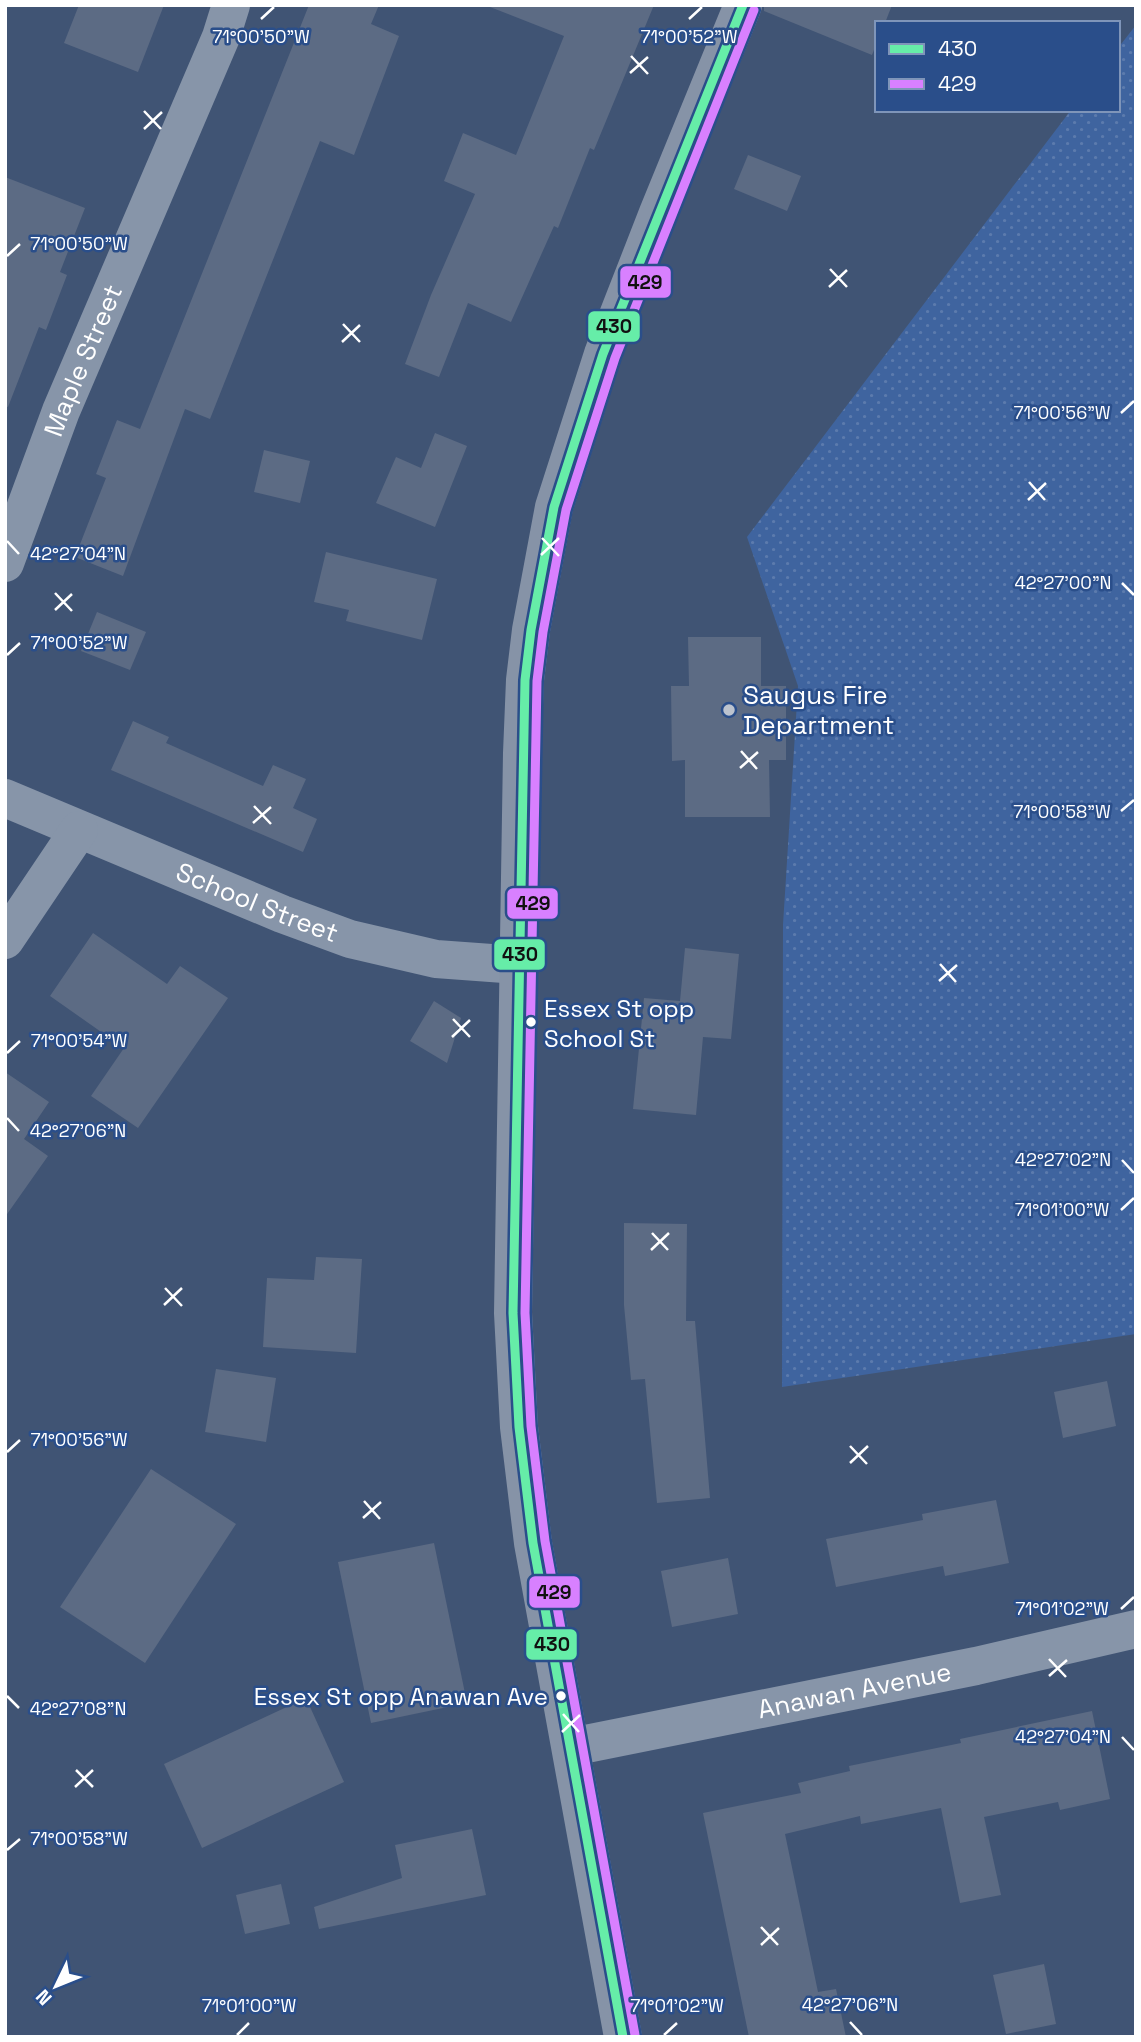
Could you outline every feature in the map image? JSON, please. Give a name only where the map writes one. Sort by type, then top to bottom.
[{"type":"main road","points":[[623,2037],[533,1543],[524,1481],[516,1387],[513,1313],[525,680],[536,600],[554,507],[603,354],[743,5]]},
{"type":"street","name":"Maple Street","points":[[5,563],[61,411],[221,37],[231,5]]},
{"type":"street","name":"School Street","points":[[5,798],[282,914],[360,942],[436,959],[519,965]]},
{"type":"street","points":[[5,940],[79,830]]},
{"type":"street","name":"Anawan Avenue","points":[[571,1747],[976,1666],[1136,1629]]},
{"type":"shaded area","points":[[1136,25],[1136,1334],[782,1387],[783,925],[798,686],[747,537],[1069,112],[1120,112],[1120,45]]},
{"type":"building","points":[[79,5],[164,5],[138,72],[64,43]]},
{"type":"building","points":[[309,5],[379,5],[371,24],[399,36],[354,155],[320,141],[210,419],[185,409],[123,576],[75,557],[106,478],[96,474],[117,420],[140,429]]},
{"type":"building","points":[[654,5],[594,150],[590,148],[558,228],[554,226],[511,322],[468,303],[439,377],[405,364],[431,295],[475,194],[444,181],[463,133],[516,155],[564,36],[490,7]]},
{"type":"building","points":[[764,5],[892,5],[886,21],[875,21],[875,47],[872,55],[764,11]]},
{"type":"building","points":[[748,155],[801,176],[787,211],[734,189]]},
{"type":"building","points":[[5,177],[85,208],[60,272],[67,275],[46,330],[39,327],[8,407],[5,406]]},
{"type":"building","points":[[435,433],[467,446],[435,527],[376,503],[396,457],[421,468]]},
{"type":"building","points":[[264,450],[310,461],[300,503],[254,492]]},
{"type":"building","points":[[326,552],[437,579],[422,640],[346,621],[349,610],[314,602]]},
{"type":"building","points":[[97,612],[146,632],[130,670],[81,651]]},
{"type":"building","name":"Saugus Fire Department","points":[[688,637],[761,637],[761,686],[786,686],[786,760],[769,760],[770,817],[685,817],[685,760],[672,761],[671,686],[689,686]]},
{"type":"building","points":[[133,721],[169,737],[166,743],[263,786],[273,765],[306,779],[293,808],[317,819],[303,852],[111,770]]},
{"type":"building","points":[[93,933],[167,984],[180,966],[228,998],[138,1128],[91,1096],[124,1048],[50,996]]},
{"type":"building","points":[[685,948],[739,954],[731,1039],[703,1037],[696,1115],[633,1109],[644,998],[680,1001]]},
{"type":"building","points":[[434,1001],[461,1018],[447,1063],[410,1041]]},
{"type":"building","points":[[5,1072],[49,1102],[24,1139],[48,1156],[5,1217]]},
{"type":"building","points":[[624,1223],[687,1224],[686,1321],[695,1321],[710,1498],[657,1503],[645,1379],[631,1380],[624,1305]]},
{"type":"building","points":[[316,1257],[362,1259],[356,1353],[263,1347],[267,1278],[314,1280]]},
{"type":"building","points":[[216,1369],[276,1378],[266,1442],[205,1432]]},
{"type":"building","points":[[1107,1381],[1116,1426],[1063,1438],[1054,1392]]},
{"type":"building","points":[[151,1469],[236,1524],[145,1663],[60,1607]]},
{"type":"building","points":[[996,1500],[1009,1563],[945,1576],[943,1566],[836,1587],[826,1539],[923,1520],[922,1514]]},
{"type":"building","points":[[434,1543],[467,1703],[371,1723],[338,1562]]},
{"type":"building","points":[[728,1558],[738,1614],[672,1627],[661,1571]]},
{"type":"building","points":[[306,1698],[344,1782],[202,1848],[164,1764]]},
{"type":"building","points":[[1092,1711],[1110,1799],[1060,1810],[1058,1802],[984,1817],[1001,1895],[960,1903],[941,1808],[861,1824],[860,1816],[785,1834],[818,1992],[836,1989],[846,2037],[749,2037],[703,1813],[801,1793],[798,1783],[850,1771],[849,1766],[961,1743],[960,1739]]},
{"type":"building","points":[[472,1829],[486,1895],[319,1929],[314,1907],[402,1878],[395,1845]]},
{"type":"building","points":[[281,1884],[290,1924],[245,1934],[236,1895]]},
{"type":"building","points":[[1044,1964],[1056,2024],[1006,2034],[993,1975]]},
{"type":"transit line","name":"430","points":[[623,2037],[533,1543],[519,1427],[513,1313],[525,680],[531,630],[554,507],[603,354],[743,5]]},
{"type":"transit line","name":"429","points":[[635,2035],[545,1541],[531,1426],[525,1313],[537,681],[543,632],[566,510],[615,358],[754,10]]},
{"type":"place","name":"Saugus Fire Department","points":[[729,710]]},
{"type":"place","name":"Essex St opp School St","points":[[531,1022]]},
{"type":"place","name":"Essex St opp Anawan Ave","points":[[561,1696]]}]
